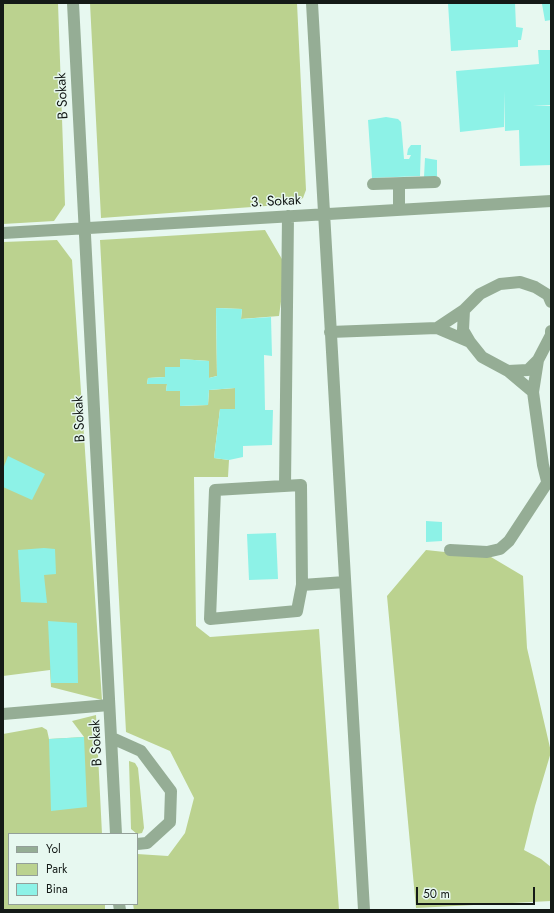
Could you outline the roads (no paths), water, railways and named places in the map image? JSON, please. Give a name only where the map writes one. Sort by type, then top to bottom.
[{"type":"lane","name":"B Sokak","points":[[74,3],[116,833]]},
{"type":"lane","points":[[312,3],[364,910]]},
{"type":"lane","points":[[373,184],[435,182]]},
{"type":"lane","points":[[399,184],[399,210]]},
{"type":"lane","name":"3. Sokak","points":[[3,233],[551,201]]},
{"type":"lane","points":[[285,486],[288,216]]},
{"type":"lane","points":[[437,328],[464,310],[480,294],[500,284],[520,282],[535,287],[548,295],[551,302]]},
{"type":"lane","points":[[535,287],[551,286]]},
{"type":"lane","points":[[464,310],[463,330],[482,357],[508,371],[533,392]]},
{"type":"lane","points":[[330,332],[437,328],[470,342]]},
{"type":"lane","points":[[508,371],[528,370],[538,360],[551,335],[551,331]]},
{"type":"lane","points":[[450,550],[487,552],[500,549],[509,541],[550,480],[533,392],[538,360]]},
{"type":"lane","points":[[301,485],[302,585],[297,611],[210,619],[215,490],[301,485]]},
{"type":"lane","points":[[302,585],[345,582]]},
{"type":"lane","points":[[3,714],[109,705]]},
{"type":"lane","points":[[112,738],[141,751],[171,791],[170,822],[148,843],[138,844]]}]
